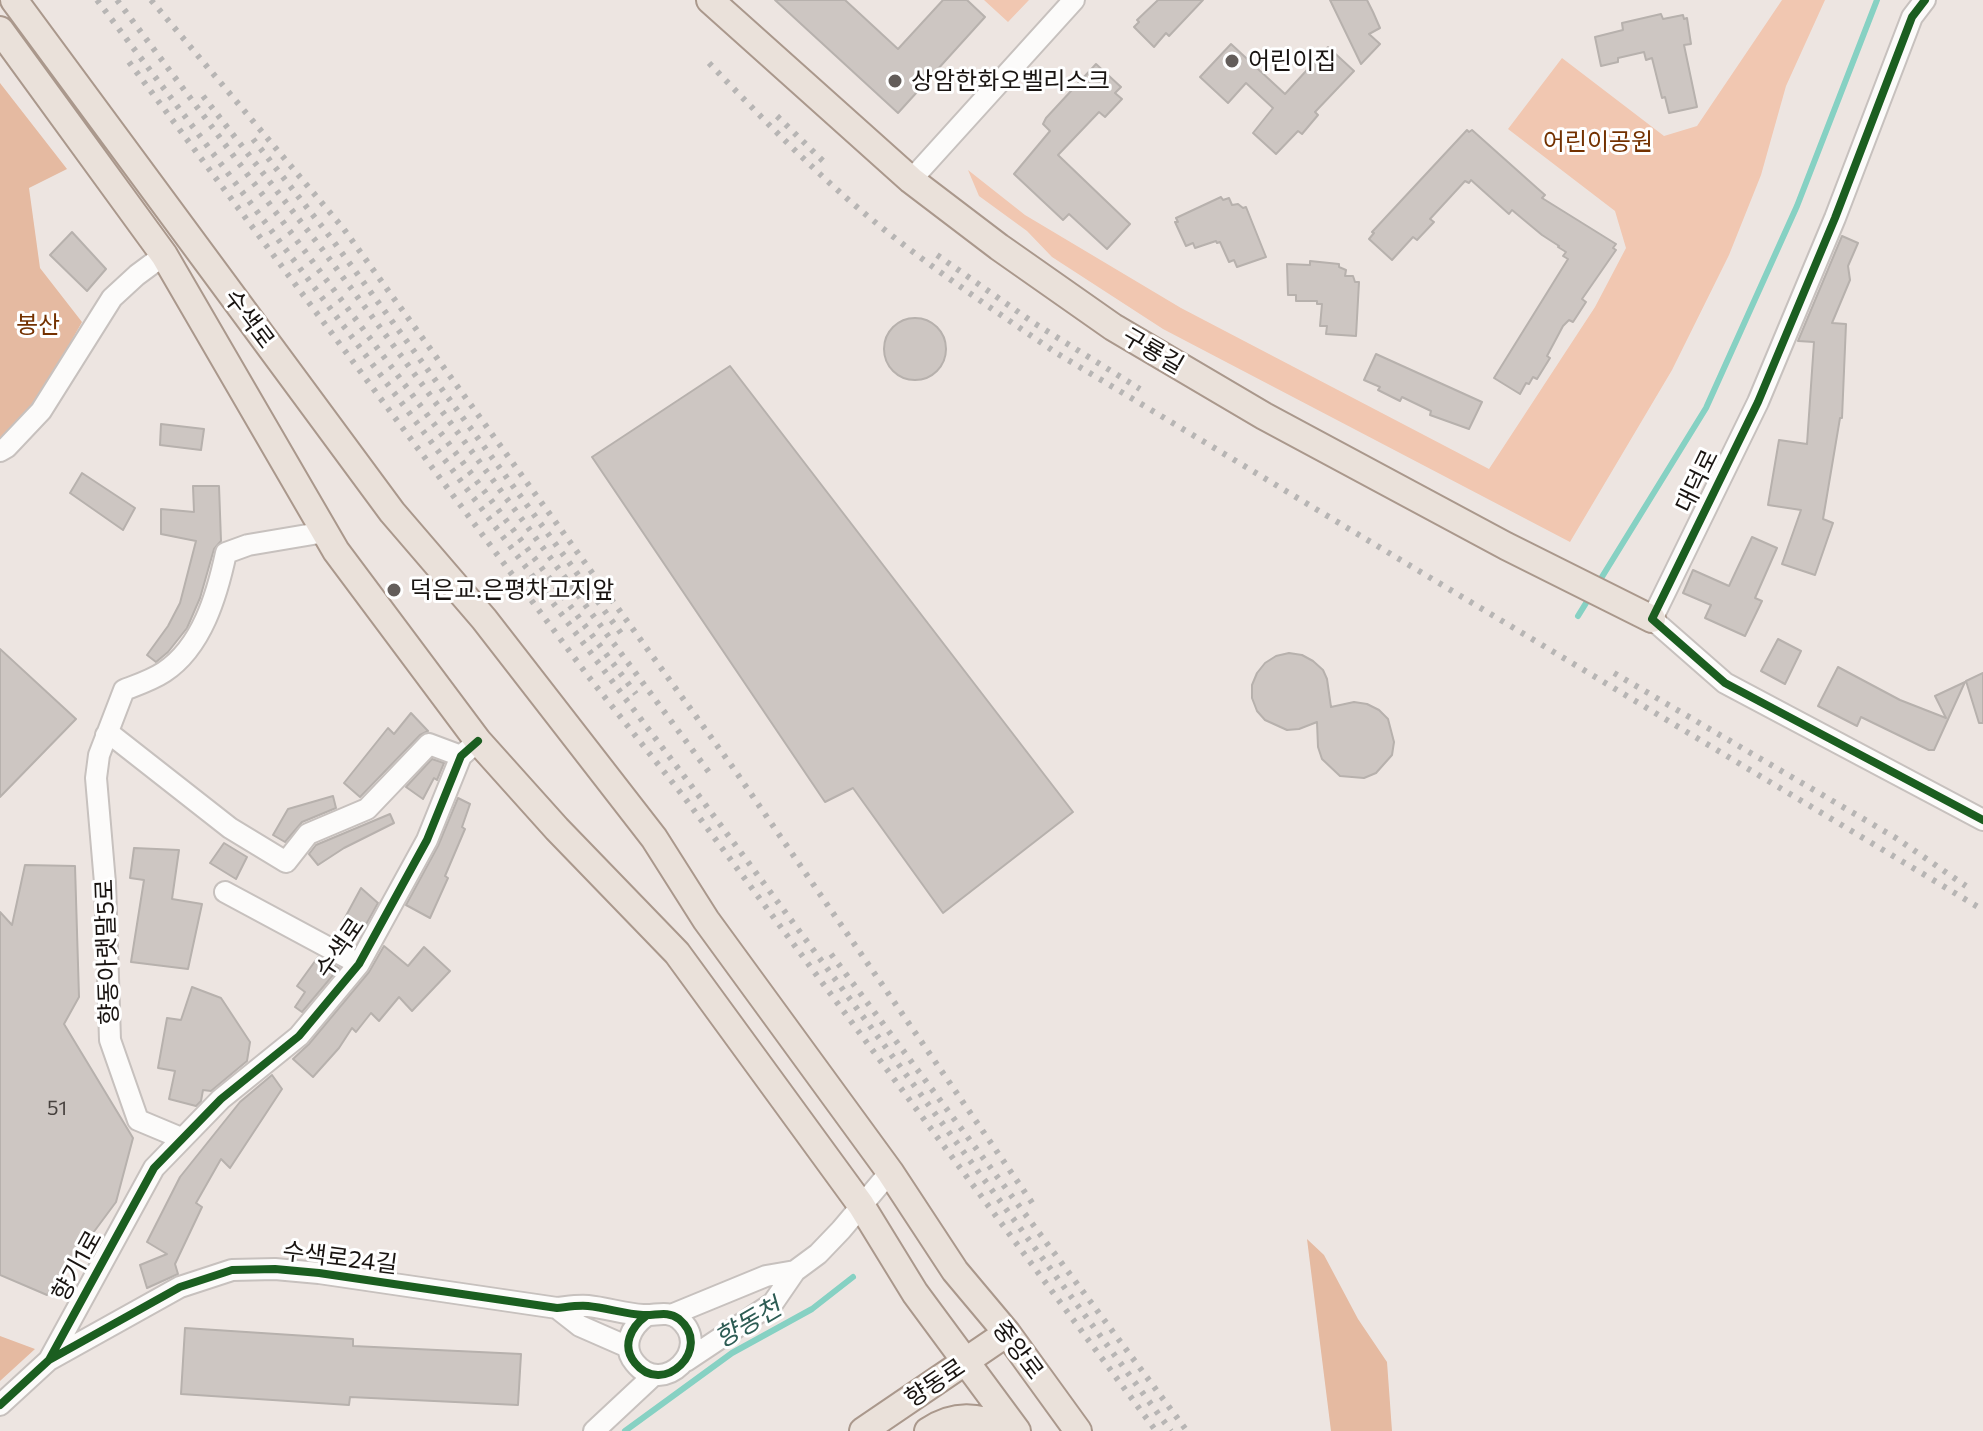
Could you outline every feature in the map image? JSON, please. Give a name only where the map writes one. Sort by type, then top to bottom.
[{"type":"main road","name":"수색로","points":[[14,0],[392,512],[484,619],[654,838],[706,920],[890,1172]]},
{"type":"main road","name":"구룡길","points":[[710,0],[911,180],[1113,327],[1264,416],[1506,546],[1645,615]]},
{"type":"main road","name":"수색로","points":[[0,30],[164,255],[336,551],[470,749],[557,829],[677,953],[861,1205]]},
{"type":"main road","name":"중앙로","points":[[890,1172],[955,1271],[1007,1333],[1078,1431]]},
{"type":"main road","name":"중앙로","points":[[861,1205],[915,1293],[1016,1430]]},
{"type":"main road","name":"향동로","points":[[863,1431],[1007,1333]]},
{"type":"main road","points":[[928,1431],[950,1418],[985,1420],[1016,1430]]},
{"type":"street","points":[[911,180],[1074,0]]},
{"type":"street","name":"대덕로","points":[[1645,615],[1758,402],[1835,218],[1912,17],[1925,0]]},
{"type":"street","points":[[0,451],[41,411],[112,298],[164,255]]},
{"type":"street","points":[[325,532],[248,545],[226,553],[214,601],[183,655],[164,672],[124,690],[106,735],[114,737],[230,828],[286,862],[308,834],[367,809],[429,744],[470,749]]},
{"type":"street","points":[[1645,615],[1725,683],[1983,820]]},
{"type":"street","name":"향동아랫말5로","points":[[106,735],[96,778],[105,883],[110,1040],[138,1120],[181,1138]]},
{"type":"street","name":"수색로","points":[[181,1138],[221,1099],[299,1036],[359,964],[427,840],[470,749]]},
{"type":"street","points":[[225,892],[359,964]]},
{"type":"street","name":"향기1로","points":[[0,1405],[49,1360],[154,1168],[181,1138]]},
{"type":"street","name":"수색로24길","points":[[557,1308],[580,1326],[628,1347],[635,1364],[654,1375],[666,1375],[678,1370],[686,1361],[773,1303],[795,1271],[818,1254],[890,1172]]},
{"type":"street","name":"수색로24길","points":[[49,1360],[180,1287],[232,1270],[275,1269],[319,1273],[557,1308],[586,1306],[646,1316],[658,1312],[671,1315],[766,1276],[795,1271]]},
{"type":"street","points":[[671,1315],[680,1320],[691,1340],[686,1361]]},
{"type":"street","points":[[628,1347],[629,1334],[636,1323],[646,1316]]},
{"type":"street","points":[[594,1431],[654,1375]]},
{"type":"green space","points":[[984,0],[1029,0],[1008,22]]},
{"type":"green space","name":"어린이공원","points":[[1782,0],[1825,0],[1786,86],[1761,175],[1729,255],[1672,370],[1570,542],[1163,329],[1052,257],[1027,231],[979,196],[968,170],[1025,215],[1181,308],[1489,469],[1595,307],[1626,248],[1615,211],[1508,129],[1562,58],[1664,136],[1697,126]]},
{"type":"green space","name":"봉산","points":[[0,83],[67,169],[29,188],[40,268],[82,322],[31,413],[0,446]]},
{"type":"green space","points":[[1307,1239],[1324,1255],[1358,1319],[1387,1362],[1392,1431],[1331,1431]]},
{"type":"green space","points":[[0,1336],[35,1349],[0,1381]]},
{"type":"building","name":"상암한화오벨리스크","points":[[775,0],[845,0],[898,49],[943,0],[967,0],[985,17],[898,113]]},
{"type":"building","points":[[1158,0],[1203,0],[1169,36],[1166,33],[1154,47],[1134,27],[1139,22],[1137,20]]},
{"type":"building","points":[[1330,0],[1367,0],[1373,12],[1380,28],[1369,34],[1380,44],[1361,64]]},
{"type":"building","points":[[1661,14],[1663,19],[1683,15],[1684,19],[1687,18],[1691,44],[1684,45],[1697,107],[1669,113],[1652,58],[1646,60],[1644,52],[1601,66],[1595,37],[1623,30],[1622,23]]},
{"type":"building","points":[[1231,44],[1285,94],[1328,47],[1354,71],[1315,112],[1318,115],[1302,134],[1298,131],[1276,154],[1253,133],[1273,108],[1246,83],[1228,103],[1200,77]]},
{"type":"building","points":[[1096,64],[1121,87],[1115,93],[1122,99],[1105,117],[1099,112],[1058,155],[1130,224],[1107,249],[1069,214],[1063,220],[1014,174],[1050,131],[1043,124],[1046,118]]},
{"type":"building","points":[[1467,130],[1472,130],[1545,195],[1542,198],[1616,244],[1613,248],[1616,250],[1582,299],[1586,302],[1573,322],[1569,320],[1563,326],[1547,356],[1550,358],[1537,379],[1533,377],[1529,384],[1526,383],[1520,394],[1494,378],[1568,259],[1563,256],[1566,252],[1512,210],[1509,214],[1471,180],[1469,183],[1465,181],[1430,219],[1434,222],[1417,240],[1413,237],[1392,260],[1369,239],[1372,232]]},
{"type":"building","points":[[1221,197],[1223,200],[1229,198],[1232,205],[1246,207],[1266,257],[1237,267],[1234,260],[1229,262],[1220,242],[1195,248],[1193,243],[1186,246],[1176,218]]},
{"type":"building","points":[[72,232],[106,269],[87,291],[50,255]]},
{"type":"building","points":[[1842,236],[1858,243],[1848,266],[1850,280],[1832,323],[1846,324],[1842,418],[1823,519],[1833,523],[1815,575],[1782,564],[1801,510],[1768,505],[1779,440],[1807,444],[1814,342],[1798,341]]},
{"type":"building","points":[[1310,261],[1339,264],[1346,270],[1345,276],[1353,276],[1355,282],[1359,282],[1356,336],[1326,334],[1327,326],[1320,326],[1322,304],[1317,304],[1317,301],[1296,301],[1296,295],[1288,295],[1287,264],[1310,265]]},
{"type":"building","points":[[915,318],[927,320],[937,327],[944,337],[944,361],[937,371],[927,378],[915,380],[903,378],[893,371],[886,361],[884,349],[886,337],[893,327],[903,320]]},
{"type":"building","points":[[1376,354],[1482,402],[1469,429],[1430,415],[1431,411],[1402,397],[1400,401],[1364,380]]},
{"type":"building","points":[[730,366],[1073,812],[943,913],[853,788],[825,802],[592,457]]},
{"type":"building","points":[[161,424],[204,429],[201,450],[160,445]]},
{"type":"building","points":[[82,473],[135,508],[123,530],[70,493]]},
{"type":"building","points":[[193,486],[219,486],[221,541],[214,549],[200,598],[187,628],[156,662],[147,655],[180,603],[196,541],[161,534],[161,509],[194,512]]},
{"type":"building","points":[[1752,537],[1777,548],[1755,598],[1762,601],[1745,636],[1705,618],[1711,605],[1683,593],[1693,570],[1729,586]]},
{"type":"building","points":[[1778,639],[1801,651],[1785,684],[1761,671]]},
{"type":"building","points":[[0,649],[76,719],[0,797]]},
{"type":"building","points":[[1289,653],[1302,655],[1323,670],[1331,707],[1354,702],[1367,704],[1388,719],[1394,742],[1392,755],[1376,773],[1364,778],[1340,776],[1322,759],[1317,722],[1287,730],[1265,720],[1257,711],[1252,698],[1252,685],[1257,673],[1276,656]]},
{"type":"building","points":[[1838,667],[1900,700],[1946,718],[1935,696],[1965,682],[1934,750],[1929,750],[1861,717],[1857,726],[1818,706]]},
{"type":"building","points":[[1983,673],[1983,723],[1979,723],[1966,681]]},
{"type":"building","points":[[411,713],[428,731],[420,735],[360,797],[344,783],[388,728],[394,734]]},
{"type":"building","points":[[432,759],[444,763],[437,780],[434,778],[423,799],[406,787]]},
{"type":"building","points":[[333,796],[336,808],[302,822],[285,842],[273,835],[288,809]]},
{"type":"building","points":[[458,798],[470,804],[462,827],[465,829],[430,918],[406,905],[438,846]]},
{"type":"building","points":[[390,814],[394,823],[318,865],[309,854],[316,845]]},
{"type":"building","points":[[224,843],[247,857],[236,879],[210,863]]},
{"type":"building","points":[[134,848],[179,850],[172,899],[202,904],[188,969],[131,962],[144,880],[130,878]]},
{"type":"building","points":[[25,865],[75,866],[79,997],[64,1024],[133,1138],[116,1202],[47,1295],[0,1275],[0,912],[12,925]]},
{"type":"building","points":[[361,888],[378,903],[359,937],[341,925]]},
{"type":"building","points":[[384,946],[408,966],[424,947],[450,971],[412,1011],[399,997],[379,1021],[371,1013],[356,1032],[352,1028],[313,1077],[293,1059],[369,972]]},
{"type":"building","points":[[318,957],[339,968],[302,1012],[295,1007],[305,992],[297,986]]},
{"type":"building","points":[[192,987],[221,998],[250,1042],[247,1061],[211,1091],[203,1090],[201,1101],[196,1106],[169,1099],[175,1071],[158,1068],[167,1018],[181,1020]]},
{"type":"building","points":[[272,1075],[282,1089],[230,1168],[221,1159],[196,1203],[202,1207],[175,1264],[178,1274],[147,1288],[140,1265],[167,1254],[147,1242],[180,1177],[240,1102]]},
{"type":"building","points":[[185,1328],[353,1339],[353,1346],[521,1354],[518,1405],[350,1397],[349,1405],[181,1394]]},
{"type":"waterway","points":[[1597,585],[1706,408],[1797,206],[1877,0]]},
{"type":"waterway","points":[[1578,616],[1591,595]]},
{"type":"waterway","name":"향동천","points":[[625,1431],[732,1353],[812,1309],[853,1277]]},
{"type":"railway","points":[[97,0],[693,788],[1171,1431]]},
{"type":"railway","points":[[117,0],[636,694]]},
{"type":"railway","points":[[151,0],[343,228],[734,769],[1035,1207]]},
{"type":"railway","points":[[129,62],[588,676],[684,797],[1156,1431]]},
{"type":"railway","points":[[709,63],[804,159],[864,213],[935,268],[1058,354],[1983,910]]},
{"type":"railway","points":[[203,96],[322,249],[711,775]]},
{"type":"railway","points":[[777,116],[823,161]]},
{"type":"railway","points":[[253,139],[331,238],[623,636]]},
{"type":"railway","points":[[937,255],[1034,323],[1140,389]]},
{"type":"railway","points":[[1614,673],[1896,838],[1966,886]]},
{"type":"railway","points":[[831,954],[1187,1431]]},
{"type":"cycle path","points":[[1925,0],[1912,17],[1835,218],[1758,402],[1652,619],[1725,683],[1983,820]]},
{"type":"cycle path","points":[[0,1405],[49,1360],[154,1168],[221,1099],[299,1036],[359,964],[427,840],[461,756],[478,741]]},
{"type":"cycle path","points":[[49,1360],[180,1287],[232,1270],[275,1269],[319,1273],[557,1308],[584,1306],[636,1314],[670,1315],[679,1319],[688,1331],[691,1343],[681,1365],[670,1372],[659,1375],[646,1372],[631,1357],[630,1337],[646,1316]]},
{"type":"place","name":"어린이집","points":[[1232,61]]},
{"type":"place","name":"상암한화오벨리스크","points":[[895,81]]},
{"type":"place","name":"덕은교.은평차고지앞","points":[[394,590]]}]
